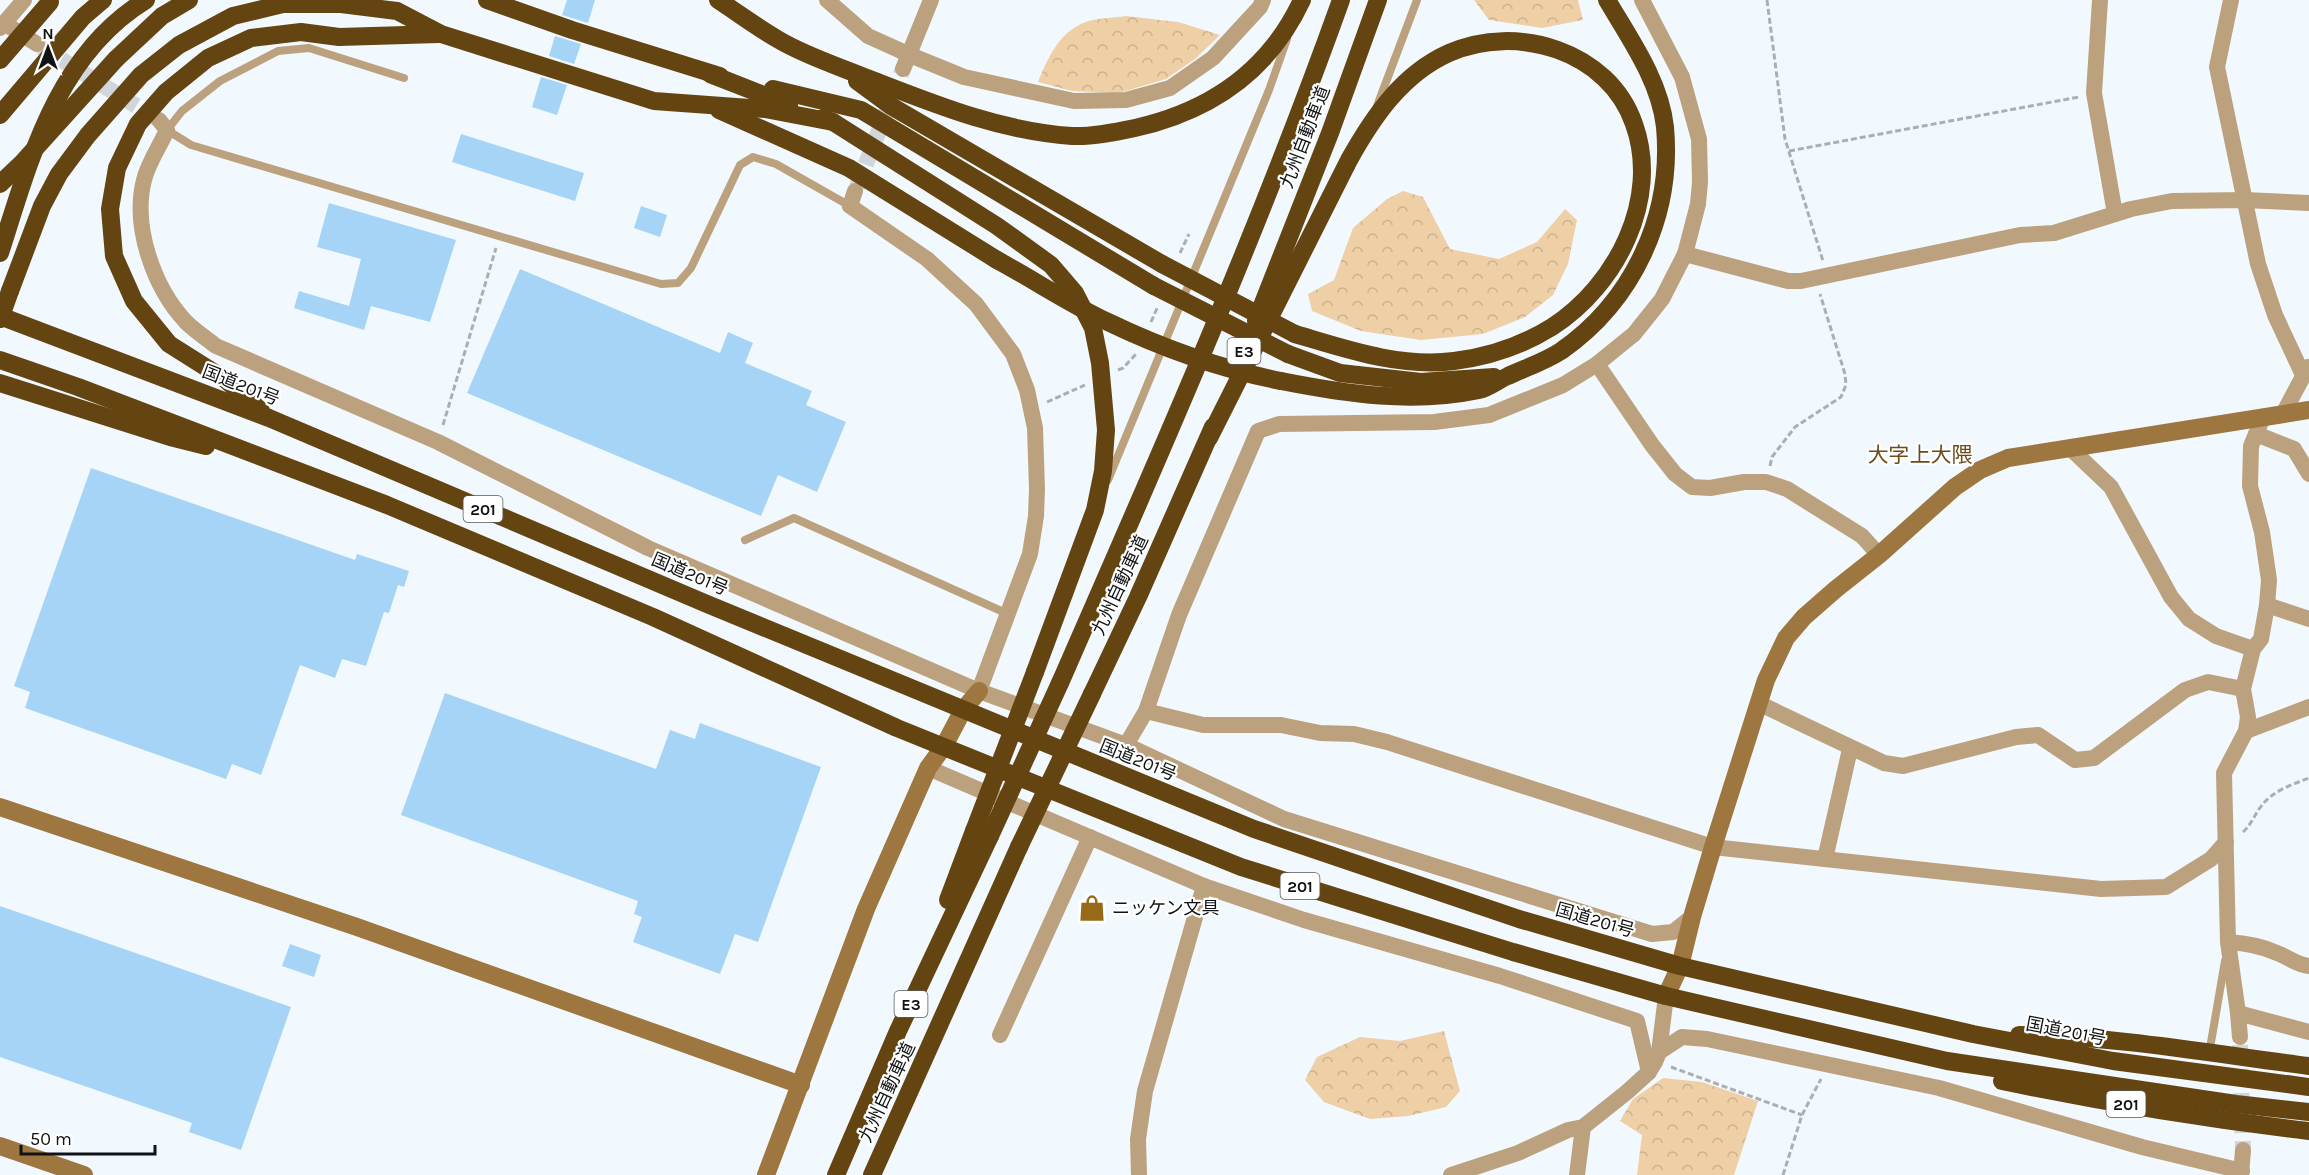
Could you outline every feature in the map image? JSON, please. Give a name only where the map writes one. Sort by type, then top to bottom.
[{"type":"highway","points":[[0,115],[83,17],[103,0]]},
{"type":"highway","points":[[0,253],[46,118],[69,77],[95,44],[128,11],[146,0]]},
{"type":"highway","points":[[0,184],[22,164],[116,59],[162,16],[189,0]]},
{"type":"highway","points":[[487,0],[710,74],[833,122],[997,226],[1051,265],[1075,292],[1093,328],[1101,374],[1106,430],[1103,471],[1095,510],[1035,672],[982,833]]},
{"type":"highway","points":[[718,0],[781,41],[833,65],[958,114],[1012,128],[1074,136],[1120,131],[1168,120],[1208,103],[1245,77],[1276,43],[1294,18],[1302,0]]},
{"type":"highway","name":"九州自動車道","points":[[836,1175],[982,833],[1060,683],[1194,377],[1298,121],[1341,0]]},
{"type":"highway","name":"九州自動車道","points":[[872,1175],[1019,848],[1138,597],[1209,438],[1310,185],[1378,0]]},
{"type":"highway","points":[[709,106],[849,168],[997,260],[1107,322],[1161,345],[1238,373],[1338,392],[1394,397],[1444,396],[1482,390],[1561,351],[1614,301],[1639,266],[1658,218],[1664,174],[1665,127],[1657,92],[1636,49],[1607,0]]},
{"type":"highway","points":[[0,60],[51,1]]},
{"type":"highway","points":[[0,317],[42,207],[59,174],[88,135],[141,75],[179,45],[233,16],[283,4],[341,4],[397,11],[441,33],[654,101],[765,109],[833,122]]},
{"type":"highway","points":[[269,418],[226,380],[169,344],[134,301],[114,256],[110,209],[117,168],[138,124],[166,92],[208,58],[251,38],[301,32],[339,37],[441,33]]},
{"type":"highway","points":[[833,65],[891,106],[1162,264],[1295,333],[1378,357],[1417,362],[1453,361],[1488,355],[1519,344],[1552,327],[1576,308],[1596,288],[1616,261],[1630,232],[1639,203],[1642,178],[1641,153],[1635,125],[1626,105],[1613,87],[1582,60],[1564,50],[1537,44],[1511,42],[1485,43],[1449,53],[1419,72],[1396,91],[1370,123],[1349,160],[1209,438]]},
{"type":"highway","points":[[710,74],[861,110],[1155,286],[1288,354],[1340,373],[1421,382],[1508,376]]},
{"type":"highway","name":"国道201号","points":[[0,317],[269,418],[963,710],[1254,829],[1519,919],[1680,966],[1973,1034],[2113,1061],[2309,1087]]},
{"type":"highway","name":"201","points":[[0,360],[78,387],[387,505],[643,613],[897,728],[1241,867],[1513,952],[1666,996],[1947,1060],[2212,1101],[2309,1112]]},
{"type":"highway","points":[[0,383],[170,437],[292,468]]},
{"type":"highway","name":"201","points":[[1973,1034],[2046,1035],[2309,1066]]},
{"type":"highway","name":"201","points":[[1947,1060],[1997,1080],[2070,1095],[2237,1122],[2309,1131]]},
{"type":"street","points":[[24,0],[2,26],[38,45]]},
{"type":"street","points":[[827,0],[868,36],[907,62],[1074,101],[1126,100],[1170,88],[1213,58],[1260,7],[1263,0]]},
{"type":"street","points":[[907,62],[931,0]]},
{"type":"street","points":[[1126,745],[1146,711],[1179,615],[1258,431],[1279,424],[1434,422],[1489,415],[1563,385],[1597,364],[1634,334],[1662,299],[1685,254],[1698,204],[1699,140],[1682,77],[1642,0]]},
{"type":"street","points":[[2100,0],[2094,93],[2115,214]]},
{"type":"street","points":[[2231,0],[2217,67],[2261,274],[2275,315],[2306,370],[2283,414]]},
{"type":"street","points":[[163,125],[144,180],[141,216],[144,242],[150,263],[162,288],[186,322],[216,346],[438,441],[648,548],[979,691],[1126,745],[1284,819],[1652,934],[1673,932],[1692,917]]},
{"type":"street","points":[[766,1175],[866,909],[928,768],[945,746],[963,710],[979,691],[1030,554],[1036,516],[1035,428],[1027,390],[1013,354],[976,304],[927,259],[853,198]]},
{"type":"street","points":[[1685,254],[1788,281],[1821,277],[2020,235],[2054,233],[2131,209],[2172,201],[2245,200],[2309,203]]},
{"type":"street","points":[[1597,364],[1652,445],[1675,474],[1692,487],[1710,488],[1744,482],[1766,482],[1787,489],[1862,536],[1879,555]]},
{"type":"street","points":[[1654,1062],[1666,996],[1680,966],[1692,917],[1758,703],[1785,638],[1804,618],[1879,555],[1932,506],[1980,470],[2008,458],[2070,448],[2260,426],[2283,414],[2309,410]]},
{"type":"street","points":[[2260,426],[2294,449],[2309,474]]},
{"type":"street","points":[[2240,1037],[2228,942],[2224,773],[2246,731],[2248,717],[2243,689],[2253,649],[2261,639],[2267,605],[2269,580],[2262,532],[2250,486],[2252,446],[2260,426]]},
{"type":"street","points":[[2070,448],[2111,487],[2171,597],[2189,619],[2216,636],[2253,649]]},
{"type":"street","points":[[2267,605],[2309,619]]},
{"type":"street","points":[[1758,703],[1850,749],[1884,763],[1903,766],[2016,737],[2038,735],[2075,760],[2094,758],[2185,690],[2208,682],[2243,689]]},
{"type":"street","points":[[2246,731],[2309,707]]},
{"type":"street","points":[[1146,711],[1203,725],[1281,726],[1320,733],[1354,734],[1387,742],[1713,847],[2101,889],[2166,887],[2211,859],[2226,842]]},
{"type":"street","points":[[1825,859],[1850,749]]},
{"type":"street","points":[[928,768],[1204,886],[1304,920],[1500,976],[1637,1021],[1654,1062]]},
{"type":"street","points":[[0,807],[357,927],[801,1085]]},
{"type":"street","points":[[1000,1035],[1090,837]]},
{"type":"street","points":[[1139,1175],[1138,1138],[1145,1091],[1204,886]]},
{"type":"street","points":[[2228,942],[2244,943],[2275,952],[2301,965],[2309,966]]},
{"type":"street","points":[[2238,1013],[2309,1032]]},
{"type":"street","points":[[1451,1175],[1518,1153],[1568,1130],[1583,1127],[1682,1037],[1828,1064],[1939,1088],[2241,1173],[2243,1150]]},
{"type":"street","points":[[1576,1175],[1583,1127]]},
{"type":"street","points":[[0,1146],[84,1175]]},
{"type":"lane","points":[[1370,123],[1418,0]]},
{"type":"lane","points":[[1095,510],[1264,101],[1294,18]]},
{"type":"lane","points":[[404,78],[309,48],[278,51],[220,81],[163,125],[191,145],[661,284],[678,283],[691,268],[740,165],[753,157],[776,164],[853,198]]},
{"type":"lane","points":[[745,540],[794,518],[1008,614]]},
{"type":"lane","points":[[2209,1054],[2228,942]]},
{"type":"path","points":[[1766,482],[1772,457],[1795,427],[1841,397],[1846,385],[1785,139],[1767,0]]},
{"type":"path","points":[[1789,151],[2094,93]]},
{"type":"path","points":[[438,441],[499,235]]},
{"type":"path","points":[[2226,842],[2245,830],[2262,805],[2273,794],[2309,778]]},
{"type":"path","points":[[1654,1062],[1684,1070],[1696,1077],[1802,1115]]},
{"type":"path","points":[[1783,1175],[1802,1115],[1828,1064]]},
{"type":"green space","points":[[1474,0],[1578,0],[1583,20],[1542,28],[1489,20]]},
{"type":"green space","points":[[1126,16],[1178,22],[1220,35],[1195,59],[1166,79],[1119,93],[1072,91],[1038,82],[1055,48],[1067,33],[1093,20]]},
{"type":"green space","points":[[1403,191],[1423,197],[1450,249],[1499,259],[1537,242],[1565,209],[1577,220],[1568,264],[1553,295],[1525,317],[1483,334],[1421,340],[1361,331],[1312,311],[1308,294],[1334,280],[1353,228],[1387,199]]},
{"type":"green space","points":[[1444,1031],[1460,1091],[1446,1107],[1408,1116],[1370,1119],[1324,1102],[1305,1080],[1317,1057],[1360,1037],[1400,1041]]},
{"type":"green space","points":[[1663,1078],[1702,1082],[1758,1101],[1734,1175],[1637,1175],[1642,1135],[1620,1121],[1633,1099]]},
{"type":"building","points":[[567,0],[595,0],[588,23],[562,15]]},
{"type":"building","points":[[555,36],[581,44],[574,64],[549,56]]},
{"type":"building","points":[[541,77],[567,85],[557,115],[532,107]]},
{"type":"building","points":[[461,134],[584,173],[575,201],[452,162]]},
{"type":"building","points":[[329,203],[456,240],[430,322],[371,306],[364,330],[294,308],[299,291],[349,306],[361,259],[317,247]]},
{"type":"building","points":[[641,206],[667,215],[660,237],[634,228]]},
{"type":"building","points":[[520,269],[720,353],[728,332],[753,343],[745,363],[812,391],[806,405],[846,422],[817,492],[778,475],[761,516],[467,393]]},
{"type":"building","points":[[91,468],[355,560],[357,554],[409,571],[404,587],[398,585],[389,613],[384,612],[366,666],[342,659],[335,678],[300,665],[261,775],[232,764],[226,779],[25,708],[30,692],[14,686]]},
{"type":"building","points":[[445,693],[656,769],[670,730],[695,739],[700,723],[821,767],[758,942],[735,934],[720,974],[633,942],[642,917],[634,914],[638,901],[401,815]]},
{"type":"building","points":[[0,906],[291,1007],[241,1150],[189,1132],[192,1123],[0,1057]]},
{"type":"building","points":[[290,944],[321,955],[314,977],[282,966]]},
{"type":"tunnel","points":[[41,47],[159,120]]},
{"type":"tunnel","points":[[857,187],[903,69]]},
{"type":"tunnel","points":[[2240,1045],[2243,1150]]},
{"type":"place","name":"ニッケン文具","points":[[1092,908]]},
{"type":"district","name":"大字上大隈","points":[[1920,455]]}]
